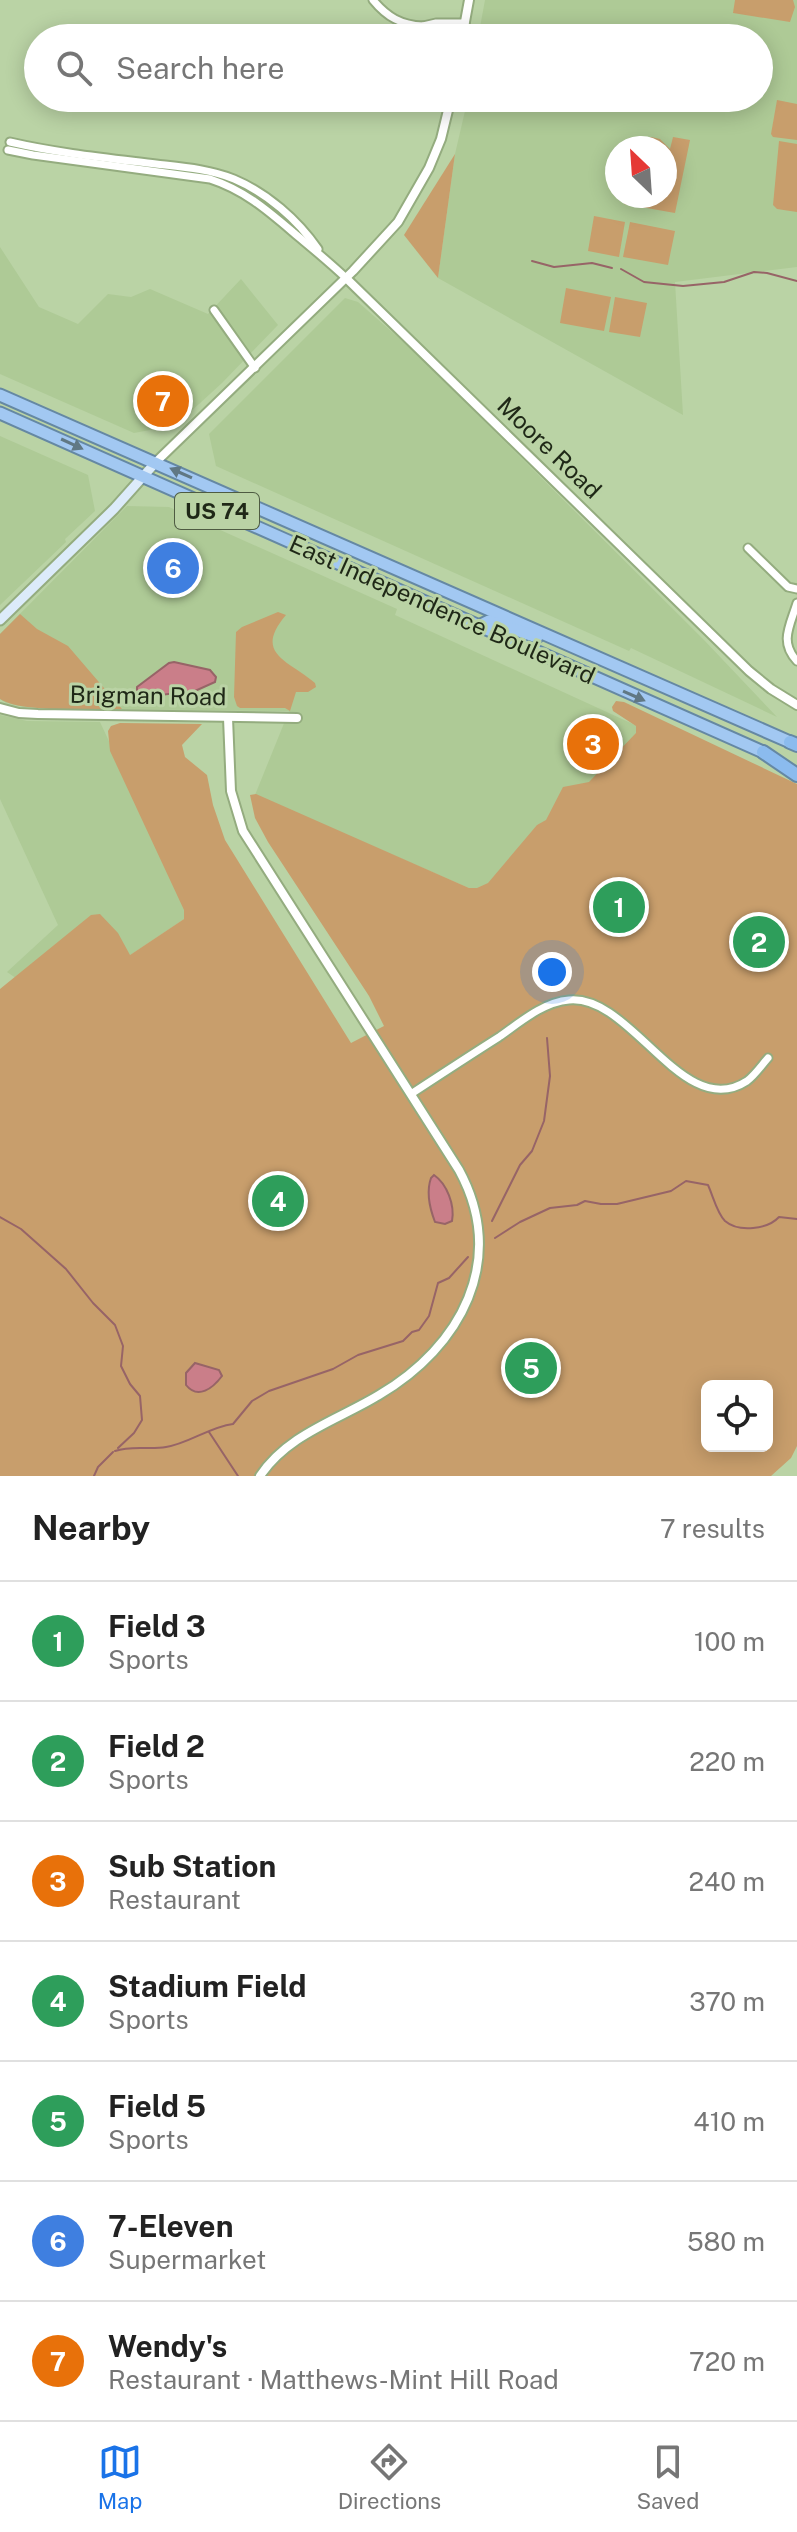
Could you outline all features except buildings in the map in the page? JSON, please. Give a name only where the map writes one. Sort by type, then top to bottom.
[{"type":"highway","name":"East Independence Boulevard","points":[[0,395],[795,743]]},
{"type":"highway","name":"East Independence Boulevard","points":[[0,413],[797,768]]},
{"type":"highway","points":[[477,627],[486,621],[493,621],[519,632],[573,646]]},
{"type":"highway","points":[[763,752],[797,775]]},
{"type":"main road","points":[[0,620],[156,462]]},
{"type":"street","points":[[432,24],[465,23],[469,0]]},
{"type":"street","points":[[374,1],[385,14],[397,21],[413,24]]},
{"type":"street","points":[[156,462],[346,278],[398,222],[415,195],[441,139],[448,112]]},
{"type":"street","points":[[9,146],[205,170],[232,178],[276,205],[346,278]]},
{"type":"street","name":"Moore Road","points":[[346,278],[724,647],[760,680],[797,705]]},
{"type":"street","points":[[214,310],[255,368]]},
{"type":"street","points":[[748,548],[788,587],[797,589]]},
{"type":"street","points":[[797,603],[786,638],[788,652],[797,661]]},
{"type":"street","name":"Brigman Road","points":[[0,708],[38,714],[297,718]]},
{"type":"street","points":[[228,718],[230,784],[233,805],[243,831],[459,1170],[474,1203],[479,1229],[479,1255],[469,1298],[446,1337],[409,1374],[381,1395],[297,1439],[275,1457],[260,1476]]},
{"type":"street","points":[[411,1094],[542,1009],[568,1000],[588,1001],[604,1009],[703,1087],[722,1089],[739,1085],[768,1058]]},
{"type":"shaded area","points":[[485,0],[797,0],[797,267],[675,282],[683,415],[438,278],[455,154],[465,112],[773,112],[773,24],[481,24]]},
{"type":"shaded area","points":[[735,0],[793,0],[795,7],[790,22],[733,13]]},
{"type":"shaded area","points":[[777,100],[797,104],[797,140],[773,137],[771,134]]},
{"type":"shaded area","points":[[677,138],[690,140],[677,203]]},
{"type":"shaded area","points":[[779,141],[797,144],[797,212],[777,209],[773,205]]},
{"type":"shaded area","points":[[455,154],[438,278],[404,235]]},
{"type":"shaded area","points":[[647,208],[676,208],[675,213]]},
{"type":"shaded area","points":[[594,216],[625,222],[619,257],[588,251]]},
{"type":"shaded area","points":[[630,222],[675,231],[668,265],[623,257]]},
{"type":"shaded area","points":[[0,247],[39,307],[78,324],[108,294],[131,297],[150,289],[208,314],[241,279],[278,325],[176,425],[134,433],[0,374]]},
{"type":"shaded area","points":[[566,288],[611,297],[604,331],[560,323]]},
{"type":"shaded area","points":[[615,297],[647,303],[640,337],[609,332]]},
{"type":"shaded area","points":[[345,298],[358,302],[417,354],[777,717],[631,648],[629,651],[216,466],[209,434]]},
{"type":"shaded area","points":[[0,436],[88,475],[95,511],[0,605]]},
{"type":"shaded area","points":[[127,506],[169,507],[397,609],[395,615],[646,730],[485,895],[255,795],[289,711],[23,707],[6,703],[0,699],[0,634]]},
{"type":"shaded area","points":[[278,612],[286,615],[273,639],[274,648],[285,662],[315,683],[316,687],[308,692],[296,692],[290,711],[285,708],[240,708],[234,697],[236,632]]},
{"type":"shaded area","points":[[20,614],[37,629],[68,646],[122,709],[40,708],[0,699],[0,634]]},
{"type":"shaded area","points":[[174,662],[210,670],[216,677],[215,682],[195,691],[142,697],[137,694],[137,687]]},
{"type":"shaded area","points":[[616,701],[624,702],[797,784],[797,1446],[791,1458],[771,1476],[0,1476],[0,989],[91,915],[100,914],[118,933],[130,955],[184,919],[184,910],[110,751],[108,731],[111,726],[120,723],[202,724],[182,745],[185,757],[207,775],[225,840],[351,1043],[384,1026],[369,996],[268,842],[255,818],[250,795],[256,794],[469,888],[477,888],[488,883],[537,825],[546,820],[563,787],[589,782],[636,733],[636,726],[613,711]]},
{"type":"shaded area","points":[[0,715],[27,721],[100,722],[190,915],[55,1005],[7,972],[58,925],[0,799]]},
{"type":"shaded area","points":[[434,1175],[443,1184],[451,1202],[452,1221],[445,1224],[435,1222],[430,1206],[429,1189]]},
{"type":"shaded area","points":[[195,1363],[219,1370],[222,1376],[205,1391],[195,1392],[186,1385],[186,1373]]},
{"type":"waterway","points":[[532,261],[554,267],[592,263],[612,268]]},
{"type":"waterway","points":[[621,269],[644,282],[683,286],[724,282],[754,272],[797,281]]},
{"type":"waterway","points":[[492,1221],[520,1165],[532,1151],[544,1121],[550,1076],[547,1038]]},
{"type":"waterway","points":[[495,1238],[550,1208],[585,1201],[617,1204],[671,1191],[686,1181],[708,1185],[720,1214],[731,1225],[753,1228],[779,1217],[797,1219]]},
{"type":"waterway","points":[[0,1217],[21,1229],[66,1269],[115,1325],[123,1346],[121,1366],[140,1396],[142,1420],[118,1448]]},
{"type":"waterway","points":[[115,1451],[174,1445],[233,1424],[252,1401],[269,1391],[333,1369],[358,1355],[403,1341],[419,1330],[429,1316],[438,1283],[449,1278],[468,1257]]},
{"type":"waterway","points":[[209,1432],[238,1476]]},
{"type":"waterway","points":[[94,1476],[98,1467],[113,1452]]},
{"type":"place","name":"Wendy's","points":[[163,401]]},
{"type":"place","name":"7-Eleven","points":[[173,568]]},
{"type":"place","name":"Sub Station","points":[[593,744]]},
{"type":"place","name":"Field 3","points":[[619,907]]},
{"type":"place","name":"Field 2","points":[[759,942]]},
{"type":"place","name":"Stadium Field","points":[[278,1201]]},
{"type":"place","name":"Field 5","points":[[531,1368]]}]
